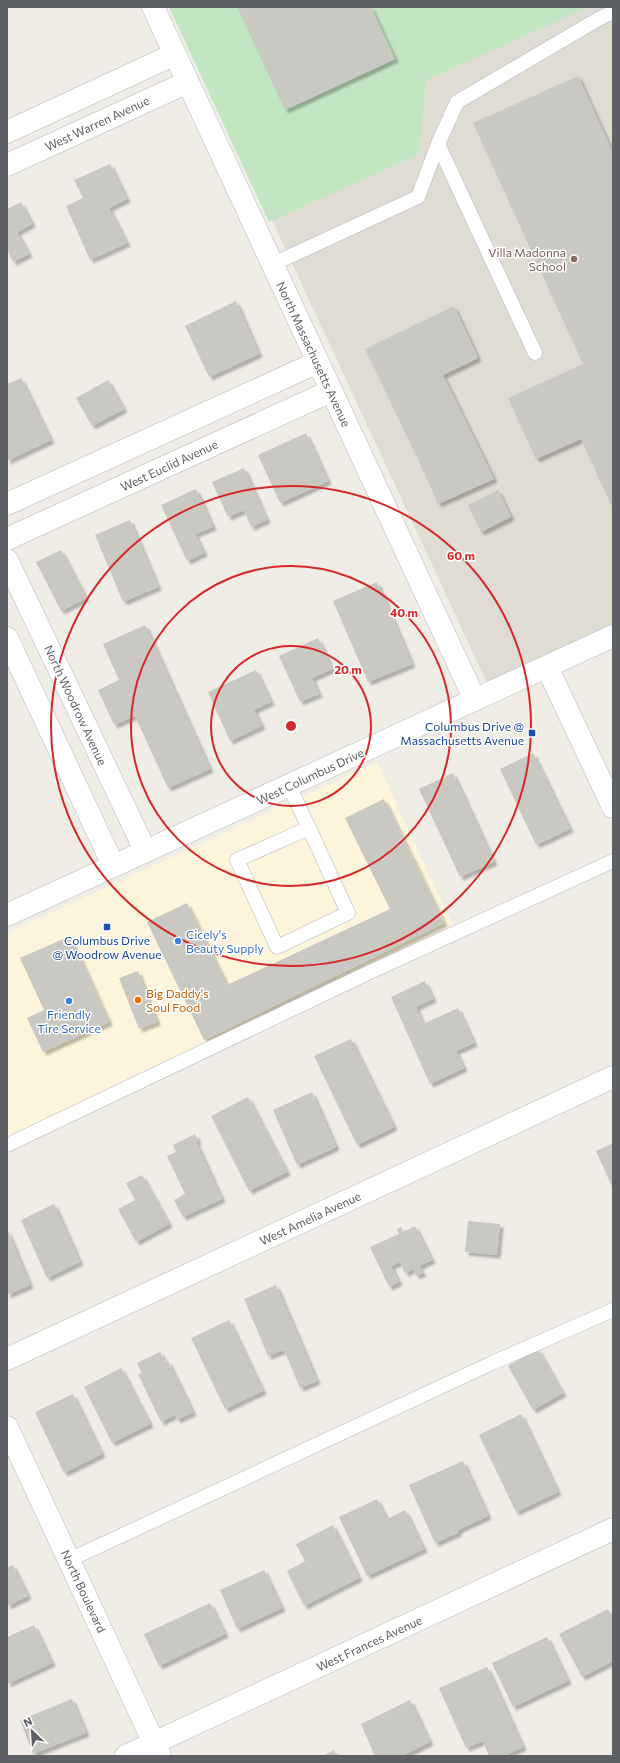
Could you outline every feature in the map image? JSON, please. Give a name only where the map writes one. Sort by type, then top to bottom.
[{"type":"street","name":"North Massachusetts Avenue","points":[[153,7],[475,700]]},
{"type":"street","points":[[7,132],[176,54]]},
{"type":"street","name":"West Warren Avenue","points":[[7,165],[188,82]]},
{"type":"street","points":[[7,504],[318,362]]},
{"type":"street","name":"West Euclid Avenue","points":[[7,539],[331,390]]},
{"type":"street","name":"North Woodrow Avenue","points":[[7,560],[145,850]]},
{"type":"street","name":"West Columbus Drive","points":[[7,915],[145,850],[289,786],[613,636]]},
{"type":"street","points":[[7,638],[113,866]]},
{"type":"street","points":[[547,667],[613,807]]},
{"type":"street","name":"West Amelia Avenue","points":[[7,1359],[613,1077]]},
{"type":"street","name":"North Boulevard","points":[[7,1427],[157,1750]]},
{"type":"street","name":"West Frances Avenue","points":[[126,1756],[157,1750],[613,1529]]},
{"type":"lane","points":[[273,264],[418,197],[438,144],[457,102],[600,18],[613,12]]},
{"type":"lane","points":[[438,144],[535,353]]},
{"type":"lane","points":[[289,786],[309,828],[348,913],[277,947],[236,860],[309,828]]},
{"type":"lane","points":[[7,1145],[370,972],[613,861]]},
{"type":"lane","points":[[69,1560],[492,1364],[613,1310]]},
{"type":"shaded area","points":[[173,7],[613,7],[613,625],[487,683]]},
{"type":"shaded area","points":[[377,762],[453,925],[203,1044],[183,1003],[203,1046],[7,1139],[7,933]]},
{"type":"green space","points":[[169,7],[589,7],[426,80],[419,154],[269,222]]},
{"type":"building","points":[[237,7],[371,7],[395,59],[285,110]]},
{"type":"building","name":"Villa Madonna School","points":[[578,76],[613,153],[613,509],[581,439],[536,459],[508,398],[583,364],[473,123]]},
{"type":"building","points":[[110,164],[127,199],[109,208],[127,243],[90,260],[66,206],[83,198],[74,180]]},
{"type":"building","points":[[21,202],[32,224],[17,232],[29,254],[13,262],[7,249],[7,209]]},
{"type":"building","points":[[236,301],[259,354],[209,377],[185,326]]},
{"type":"building","points":[[454,306],[478,358],[443,375],[494,479],[438,504],[365,349]]},
{"type":"building","points":[[21,378],[51,440],[7,461],[7,384]]},
{"type":"building","points":[[108,380],[124,409],[92,426],[76,398]]},
{"type":"building","points":[[306,433],[328,481],[280,503],[258,455]]},
{"type":"building","points":[[244,468],[267,520],[251,527],[244,510],[228,517],[212,482]]},
{"type":"building","points":[[196,489],[213,527],[195,534],[204,553],[187,561],[161,505]]},
{"type":"building","points":[[498,490],[511,517],[481,532],[468,505]]},
{"type":"building","points":[[130,520],[158,587],[123,602],[95,535]]},
{"type":"building","points":[[61,550],[86,598],[61,611],[36,562]]},
{"type":"building","points":[[377,582],[412,664],[368,682],[333,601]]},
{"type":"building","points":[[145,625],[210,769],[168,788],[135,716],[114,725],[98,690],[119,680],[103,644]]},
{"type":"building","points":[[318,638],[332,669],[312,678],[319,694],[300,702],[279,656]]},
{"type":"building","points":[[256,670],[271,702],[254,710],[262,726],[230,741],[208,692]]},
{"type":"building","points":[[533,753],[570,829],[536,845],[500,769]]},
{"type":"building","points":[[453,773],[494,862],[460,877],[419,789]]},
{"type":"building","points":[[384,799],[444,923],[204,1040],[147,922],[187,903],[227,985],[390,909],[345,818]]},
{"type":"building","name":"Friendly Tire Service","points":[[70,936],[109,1022],[43,1052],[27,1018],[44,1010],[20,958]]},
{"type":"building","name":"Big Daddy's Soul Food","points":[[138,971],[157,1022],[139,1029],[119,978]]},
{"type":"building","points":[[425,981],[433,999],[416,1007],[423,1024],[458,1008],[474,1043],[456,1051],[464,1068],[430,1084],[391,997]]},
{"type":"building","points":[[351,1039],[394,1127],[357,1145],[314,1056]]},
{"type":"building","points":[[312,1092],[336,1147],[297,1165],[273,1110]]},
{"type":"building","points":[[248,1097],[287,1172],[249,1191],[211,1116]]},
{"type":"building","points":[[195,1134],[198,1141],[196,1142],[222,1199],[183,1217],[174,1200],[185,1194],[167,1156],[176,1152],[173,1145]]},
{"type":"building","points":[[613,1143],[613,1189],[596,1151]]},
{"type":"building","points":[[142,1175],[169,1224],[136,1242],[118,1209],[135,1200],[126,1183]]},
{"type":"building","points":[[54,1204],[80,1262],[47,1278],[21,1220]]},
{"type":"building","points":[[468,1221],[500,1224],[497,1255],[465,1252]]},
{"type":"building","points":[[415,1226],[432,1260],[419,1266],[423,1273],[416,1276],[413,1269],[405,1273],[400,1262],[391,1266],[399,1282],[389,1287],[370,1247],[399,1234],[397,1229],[401,1227],[403,1232]]},
{"type":"building","points":[[7,1229],[30,1285],[7,1295]]},
{"type":"building","points":[[276,1285],[317,1381],[300,1388],[284,1350],[268,1356],[244,1299]]},
{"type":"building","points":[[229,1320],[263,1391],[225,1409],[191,1338]]},
{"type":"building","points":[[538,1349],[563,1393],[533,1410],[508,1366]]},
{"type":"building","points":[[160,1352],[165,1362],[168,1361],[193,1412],[177,1420],[175,1415],[161,1422],[138,1374],[142,1373],[137,1363]]},
{"type":"building","points":[[121,1368],[150,1424],[112,1443],[84,1387]]},
{"type":"building","points":[[73,1394],[102,1454],[64,1473],[35,1412]]},
{"type":"building","points":[[521,1414],[558,1492],[516,1512],[479,1435]]},
{"type":"building","points":[[463,1461],[488,1516],[458,1530],[458,1533],[435,1543],[409,1485]]},
{"type":"building","points":[[377,1499],[387,1519],[405,1510],[424,1549],[367,1576],[339,1517]]},
{"type":"building","points":[[333,1525],[359,1578],[304,1606],[287,1571],[305,1561],[296,1544]]},
{"type":"building","points":[[13,1565],[28,1596],[7,1606],[7,1568]]},
{"type":"building","points":[[264,1570],[282,1608],[237,1629],[220,1590]]},
{"type":"building","points":[[210,1603],[225,1634],[159,1666],[144,1634]]},
{"type":"building","points":[[608,1609],[613,1618],[613,1661],[582,1677],[559,1634]]},
{"type":"building","points":[[34,1625],[52,1663],[7,1684],[7,1637]]},
{"type":"building","points":[[547,1637],[568,1681],[513,1707],[492,1663]]},
{"type":"building","points":[[487,1667],[523,1747],[504,1756],[489,1756],[483,1741],[466,1748],[439,1688]]},
{"type":"building","points":[[72,1699],[86,1733],[33,1754],[20,1720]]},
{"type":"building","points":[[410,1700],[430,1742],[402,1756],[375,1756],[361,1724]]},
{"type":"building","points":[[334,1750],[337,1756],[323,1756]]},
{"type":"place","name":"Villa Madonna School","points":[[574,259]]},
{"type":"place","name":"Columbus Drive @ Massachusetts Avenue","points":[[532,733]]},
{"type":"place","name":"Columbus Drive @ Woodrow Avenue","points":[[107,927]]},
{"type":"place","name":"Cicely's Beauty Supply","points":[[178,941]]},
{"type":"place","name":"Big Daddy's Soul Food","points":[[138,1000]]},
{"type":"place","name":"Friendly Tire Service","points":[[69,1001]]}]
